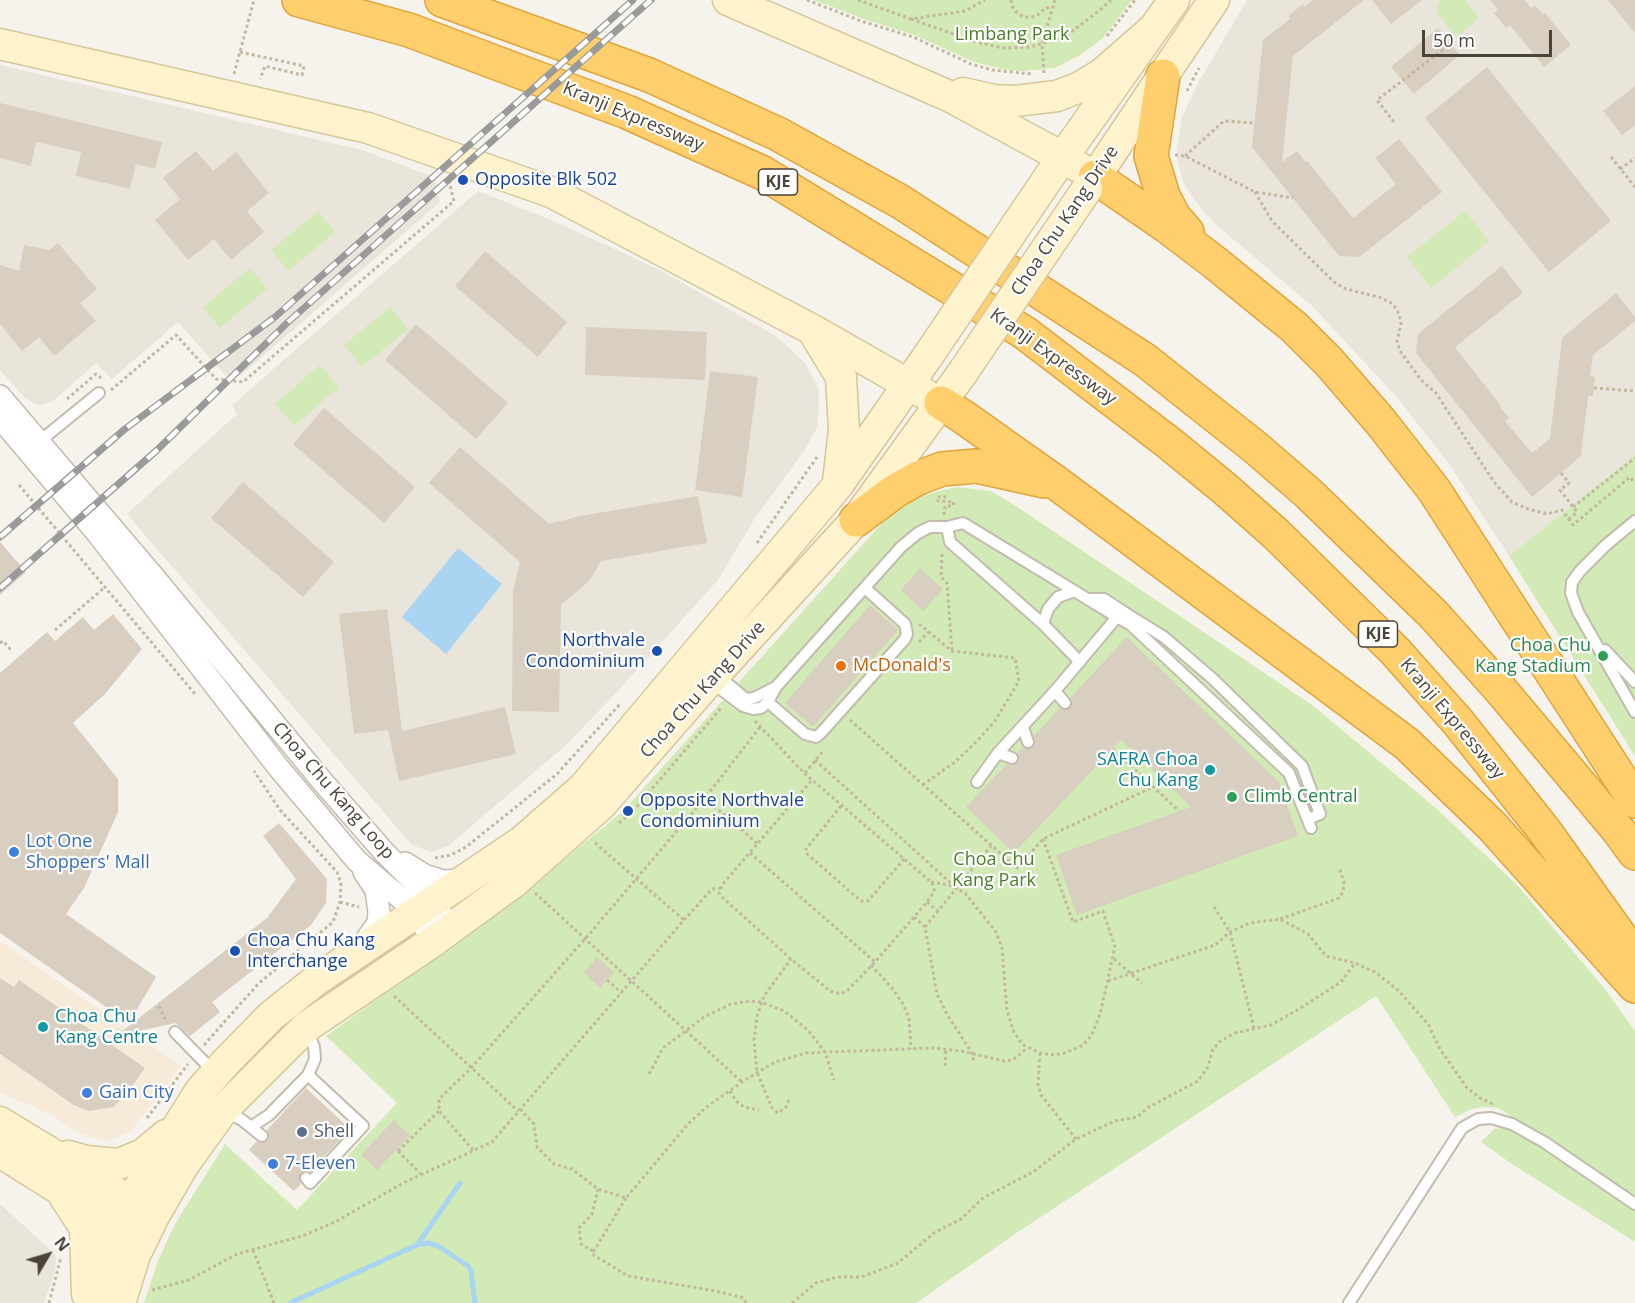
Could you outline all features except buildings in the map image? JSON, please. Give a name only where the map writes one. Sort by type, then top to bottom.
[{"type":"highway","name":"Kranji Expressway","points":[[299,0],[420,34],[627,112],[763,173],[1025,333],[1224,488],[1276,534],[1395,651],[1458,722],[1544,830],[1635,957]]},
{"type":"highway","name":"KJE","points":[[442,0],[649,75],[778,134],[901,202],[1145,360],[1256,448],[1308,494],[1434,615],[1500,689],[1635,853]]},
{"type":"highway","points":[[1173,88],[1151,156],[1162,196],[1174,217],[1214,262]]},
{"type":"highway","points":[[1091,183],[1168,227],[1294,327],[1329,363],[1421,473],[1635,801]]},
{"type":"highway","points":[[941,403],[1058,484],[1407,744],[1492,826],[1635,986]]},
{"type":"highway","points":[[856,520],[918,478],[942,469],[976,466],[1058,484]]},
{"type":"main road","points":[[728,0],[949,96],[1091,183]]},
{"type":"main road","name":"Choa Chu Kang Drive","points":[[120,1303],[136,1221],[176,1128],[200,1091],[206,1064],[315,981],[521,842],[583,788],[838,485],[1058,164],[1174,0]]},
{"type":"main road","name":"Choa Chu Kang Drive","points":[[89,1303],[112,1240],[136,1221],[183,1166],[223,1110],[306,1027],[443,934],[513,883],[601,805],[856,520],[961,375],[1091,183],[1173,88],[1214,0]]},
{"type":"main road","points":[[949,96],[958,92],[994,100],[1015,101],[1057,96],[1080,87],[1103,73],[1152,30]]},
{"type":"main road","points":[[0,44],[368,128],[550,192],[813,330],[941,403]]},
{"type":"main road","points":[[813,330],[841,377],[844,430],[838,485]]},
{"type":"main road","points":[[271,1016],[291,1014],[299,1018],[306,1027]]},
{"type":"main road","points":[[0,1122],[40,1147],[136,1221]]},
{"type":"main road","points":[[40,1147],[86,1161],[119,1164],[143,1154],[176,1128]]},
{"type":"main road","points":[[0,1152],[58,1188],[136,1221]]},
{"type":"main road","points":[[58,1188],[85,1228],[89,1303]]},
{"type":"street","name":"Choa Chu Kang Loop","points":[[0,396],[216,651],[322,781],[384,852],[419,887],[423,909],[443,934]]},
{"type":"street","name":"Choa Chu Kang Loop","points":[[0,418],[97,533],[278,767],[357,861],[404,901],[423,909]]},
{"type":"street","points":[[199,664],[216,651]]},
{"type":"street","points":[[384,852],[424,875],[443,881],[466,880]]},
{"type":"street","points":[[355,956],[378,923],[379,912],[376,890],[357,861]]},
{"type":"lane","points":[[40,441],[99,393]]},
{"type":"lane","points":[[1635,521],[1580,571],[1572,582],[1571,593],[1578,612],[1635,712]]},
{"type":"lane","points":[[713,678],[743,706],[753,709],[761,708],[768,702],[776,687],[901,547],[918,533],[930,527],[963,523],[1075,591],[1087,599],[1117,617],[1131,620],[1164,638],[1213,679],[1302,766],[1320,814],[1312,823],[1289,773],[1131,620],[1104,599],[1087,599]]},
{"type":"lane","points":[[945,526],[951,542],[1042,624],[1080,662]]},
{"type":"lane","points":[[768,702],[805,735],[816,737],[905,639],[907,634],[904,624],[865,588]]},
{"type":"lane","points":[[1042,624],[1048,609],[1058,597],[1075,591]]},
{"type":"lane","points":[[977,782],[998,753],[1023,728],[1117,617]]},
{"type":"lane","points":[[1592,637],[1635,682]]},
{"type":"lane","points":[[713,678],[746,699],[754,698],[776,687]]},
{"type":"lane","points":[[1055,691],[1065,703]]},
{"type":"lane","points":[[1023,728],[1028,742]]},
{"type":"lane","points":[[998,753],[1012,759]]},
{"type":"lane","points":[[251,1127],[269,1115],[308,1075],[315,1059],[314,1047],[306,1027]]},
{"type":"lane","points":[[175,1032],[206,1064]]},
{"type":"lane","points":[[306,1178],[310,1183],[363,1126],[308,1075]]},
{"type":"lane","points":[[223,1110],[242,1120],[262,1136]]},
{"type":"lane","points":[[1349,1303],[1462,1128],[1478,1119],[1491,1118],[1512,1124],[1544,1142],[1635,1204]]},
{"type":"path","points":[[234,75],[254,0]]},
{"type":"path","points":[[807,0],[861,21],[913,37],[971,64],[1014,73],[1052,72]]},
{"type":"path","points":[[858,0],[976,42],[1023,48],[1042,44],[1070,33],[1111,0]]},
{"type":"path","points":[[911,19],[965,11],[985,0]]},
{"type":"path","points":[[1011,0],[1017,13],[1024,17],[1032,17],[1045,8],[1053,7]]},
{"type":"path","points":[[1044,73],[1042,44],[1055,0]]},
{"type":"path","points":[[1103,41],[1135,0]]},
{"type":"path","points":[[1395,122],[1377,100],[1444,49]]},
{"type":"path","points":[[240,52],[304,66],[302,75],[265,66],[259,81]]},
{"type":"path","points":[[1173,88],[1203,59]]},
{"type":"path","points":[[1185,156],[1224,121],[1254,123]]},
{"type":"path","points":[[1170,155],[1185,156],[1255,192],[1293,198]]},
{"type":"path","points":[[1611,157],[1635,187]]},
{"type":"path","points":[[1620,169],[1635,158]]},
{"type":"path","points":[[111,390],[176,335],[216,379],[243,382],[454,201],[446,171]]},
{"type":"path","points":[[1255,192],[1272,221],[1334,282],[1346,289],[1379,297],[1393,304],[1399,314],[1401,324],[1397,340],[1400,351],[1421,380],[1436,393],[1494,482],[1512,502],[1547,514],[1562,510],[1573,525],[1630,477],[1635,483]]},
{"type":"path","points":[[64,401],[96,374],[104,382]]},
{"type":"path","points":[[1594,387],[1635,391]]},
{"type":"path","points":[[752,550],[817,457]]},
{"type":"path","points":[[1573,507],[1635,458]]},
{"type":"path","points":[[1561,473],[1569,483],[1560,490],[1577,512],[1569,519]]},
{"type":"path","points":[[19,485],[195,694]]},
{"type":"path","points":[[944,485],[945,497],[938,497],[938,501],[954,502],[953,506],[945,506],[945,526]]},
{"type":"path","points":[[924,784],[955,762],[976,742],[995,721],[1019,681],[1015,658],[952,651],[947,583]]},
{"type":"path","points":[[55,630],[104,588]]},
{"type":"path","points":[[0,644],[3,641],[11,650]]},
{"type":"path","points":[[434,858],[451,855],[466,847],[557,774],[621,703]]},
{"type":"path","points":[[850,720],[1017,868],[1044,839],[1153,787]]},
{"type":"path","points":[[422,1174],[398,1150],[439,1111],[440,1099],[471,1068],[585,939],[705,798],[760,727],[812,780],[931,882],[956,888]]},
{"type":"path","points":[[1113,749],[1179,811]]},
{"type":"path","points":[[815,760],[975,904],[999,938],[1002,948],[1007,1011],[1014,1032],[1027,1048],[1054,1055],[1065,1053],[1088,1040],[1092,1035],[1100,1014],[1115,947],[1103,911],[1073,922],[1044,839]]},
{"type":"path","points":[[145,1121],[206,1064],[259,983],[333,922],[340,902],[341,883],[337,872],[280,810],[251,765]]},
{"type":"path","points":[[812,780],[720,888],[723,899],[792,959],[830,991],[840,994],[849,989],[875,962],[927,902],[934,892],[931,882]]},
{"type":"path","points":[[705,798],[758,844]]},
{"type":"path","points":[[841,806],[806,849],[806,853],[861,901],[868,901],[904,859]]},
{"type":"path","points":[[595,843],[684,920]]},
{"type":"path","points":[[925,927],[992,846]]},
{"type":"path","points":[[750,853],[875,962]]},
{"type":"path","points":[[1108,981],[1215,945],[1230,932],[1250,923],[1280,919],[1339,898],[1344,883],[1339,867]]},
{"type":"path","points":[[152,1290],[189,1280],[237,1254],[302,1236],[335,1222],[422,1174],[492,1142],[684,920],[712,889],[720,888]]},
{"type":"path","points":[[533,891],[742,1082]]},
{"type":"path","points":[[927,902],[938,911]]},
{"type":"path","points":[[1214,907],[1230,932],[1254,1028]]},
{"type":"path","points":[[914,917],[925,927],[938,994],[951,1022],[972,1053],[974,1062]]},
{"type":"path","points":[[1280,919],[1308,933],[1326,956],[1355,963],[1374,972],[1399,991],[1428,1024],[1440,1049],[1467,1088],[1480,1098],[1495,1105]]},
{"type":"path","points":[[789,1100],[786,1107],[778,1113],[772,1108],[757,1072],[754,1040],[756,1016],[761,1002],[777,976],[792,959]]},
{"type":"path","points":[[1113,960],[1142,983]]},
{"type":"path","points":[[792,1303],[816,1283],[837,1277],[861,1277],[898,1263],[934,1233],[961,1219],[983,1198],[1033,1172],[1076,1139],[1115,1120],[1137,1117],[1149,1107],[1198,1081],[1208,1067],[1212,1051],[1219,1042],[1235,1033],[1271,1025],[1299,1009],[1341,982],[1355,963]]},
{"type":"path","points":[[871,965],[903,1004],[909,1018],[911,1049]]},
{"type":"path","points":[[607,980],[622,993]]},
{"type":"path","points":[[399,1001],[534,1124],[537,1147],[554,1164],[572,1169],[598,1189],[626,1198]]},
{"type":"path","points":[[649,1074],[663,1048],[704,1017],[721,1008],[738,1003],[761,1002],[784,1011],[797,1020],[819,1042],[825,1052],[834,1080]]},
{"type":"path","points":[[159,1006],[168,1025],[175,1032]]},
{"type":"path","points":[[593,1251],[626,1198],[688,1124],[742,1082],[775,1062],[806,1053],[911,1049],[946,1049],[1004,1061],[1013,1060],[1027,1048]]},
{"type":"path","points":[[945,1066],[946,1049]]},
{"type":"path","points":[[1040,1053],[1038,1085],[1041,1095],[1076,1139]]},
{"type":"path","points":[[730,1091],[736,1101],[744,1107],[759,1110]]},
{"type":"path","points":[[439,1111],[473,1150]]},
{"type":"path","points":[[598,1189],[592,1214],[579,1228],[581,1244],[593,1251],[592,1254],[638,1280],[716,1291],[744,1298],[746,1303]]},
{"type":"path","points":[[253,1250],[274,1303]]},
{"type":"path","points":[[49,1303],[61,1257]]},
{"type":"shaded area","points":[[1247,0],[1635,0],[1635,455],[1509,556],[1449,464],[1396,396],[1312,306],[1212,221],[1193,198],[1183,181],[1176,154],[1182,118],[1197,85]]},
{"type":"shaded area","points":[[0,65],[362,150],[436,178],[440,202],[240,376],[225,375],[178,322],[112,379],[96,363],[53,401],[43,405],[33,403],[25,398],[0,370]]},
{"type":"shaded area","points":[[478,191],[558,223],[658,269],[776,336],[806,364],[819,390],[818,426],[804,451],[755,518],[718,580],[615,694],[566,745],[448,846],[431,852],[412,845],[127,514],[237,414],[232,405]]},
{"type":"shaded area","points":[[0,941],[181,1066],[130,1132],[106,1142],[74,1131],[51,1114],[0,1093]]},
{"type":"shaded area","points":[[0,1204],[56,1255],[55,1271],[44,1303],[0,1303]]},
{"type":"green space","name":"Limbang Park","points":[[814,0],[1132,0],[1102,39],[1082,54],[1055,68],[1022,71],[974,62],[914,35]]},
{"type":"green space","points":[[1440,0],[1465,0],[1479,18],[1456,37],[1438,14],[1437,6]]},
{"type":"green space","points":[[318,211],[335,232],[288,271],[271,250]]},
{"type":"green space","points":[[1465,211],[1489,241],[1431,288],[1407,257]]},
{"type":"green space","points":[[250,268],[267,289],[220,328],[203,307]]},
{"type":"green space","points":[[390,307],[408,329],[362,367],[344,345]]},
{"type":"green space","points":[[320,365],[339,387],[294,426],[275,404]]},
{"type":"green space","name":"Choa Chu Kang Stadium","points":[[1635,455],[1635,756],[1509,556]]},
{"type":"green space","name":"Choa Chu Kang Park","points":[[956,487],[991,491],[1016,506],[1312,705],[1438,810],[1518,886],[1604,988],[1635,1031],[1635,1242],[1481,1142],[1494,1129],[1505,1128],[1510,1115],[1498,1108],[1484,1107],[1472,1109],[1455,1117],[1376,996],[1015,1234],[916,1303],[144,1303],[158,1261],[175,1224],[225,1144],[297,1210],[397,1103],[326,1036],[514,901],[623,811],[883,522],[927,494]]},
{"type":"water","points":[[458,548],[502,584],[446,654],[402,617]]},
{"type":"waterway","points":[[417,1245],[460,1183]]},
{"type":"waterway","points":[[290,1303],[417,1245],[428,1243],[438,1246],[468,1266],[471,1271],[475,1303]]},
{"type":"railway","points":[[0,537],[125,429],[275,317],[633,0]]},
{"type":"railway","points":[[0,588],[156,451],[287,323],[651,0]]},
{"type":"place","name":"Opposite Blk 502","points":[[463,180]]},
{"type":"place","name":"Northvale Condominium","points":[[657,651]]},
{"type":"place","name":"Choa Chu Kang Stadium","points":[[1603,656]]},
{"type":"place","name":"McDonald's","points":[[841,666]]},
{"type":"place","name":"SAFRA Choa Chu Kang","points":[[1210,770]]},
{"type":"place","name":"Climb Central","points":[[1232,797]]},
{"type":"place","name":"Opposite Northvale Condominium","points":[[628,811]]},
{"type":"place","name":"Lot One Shoppers' Mall","points":[[14,852]]},
{"type":"place","name":"Choa Chu Kang Interchange","points":[[235,951]]},
{"type":"place","name":"Choa Chu Kang Centre","points":[[43,1027]]},
{"type":"place","name":"Gain City","points":[[87,1093]]},
{"type":"place","name":"Shell","points":[[302,1132]]},
{"type":"place","name":"7-Eleven","points":[[273,1164]]}]
